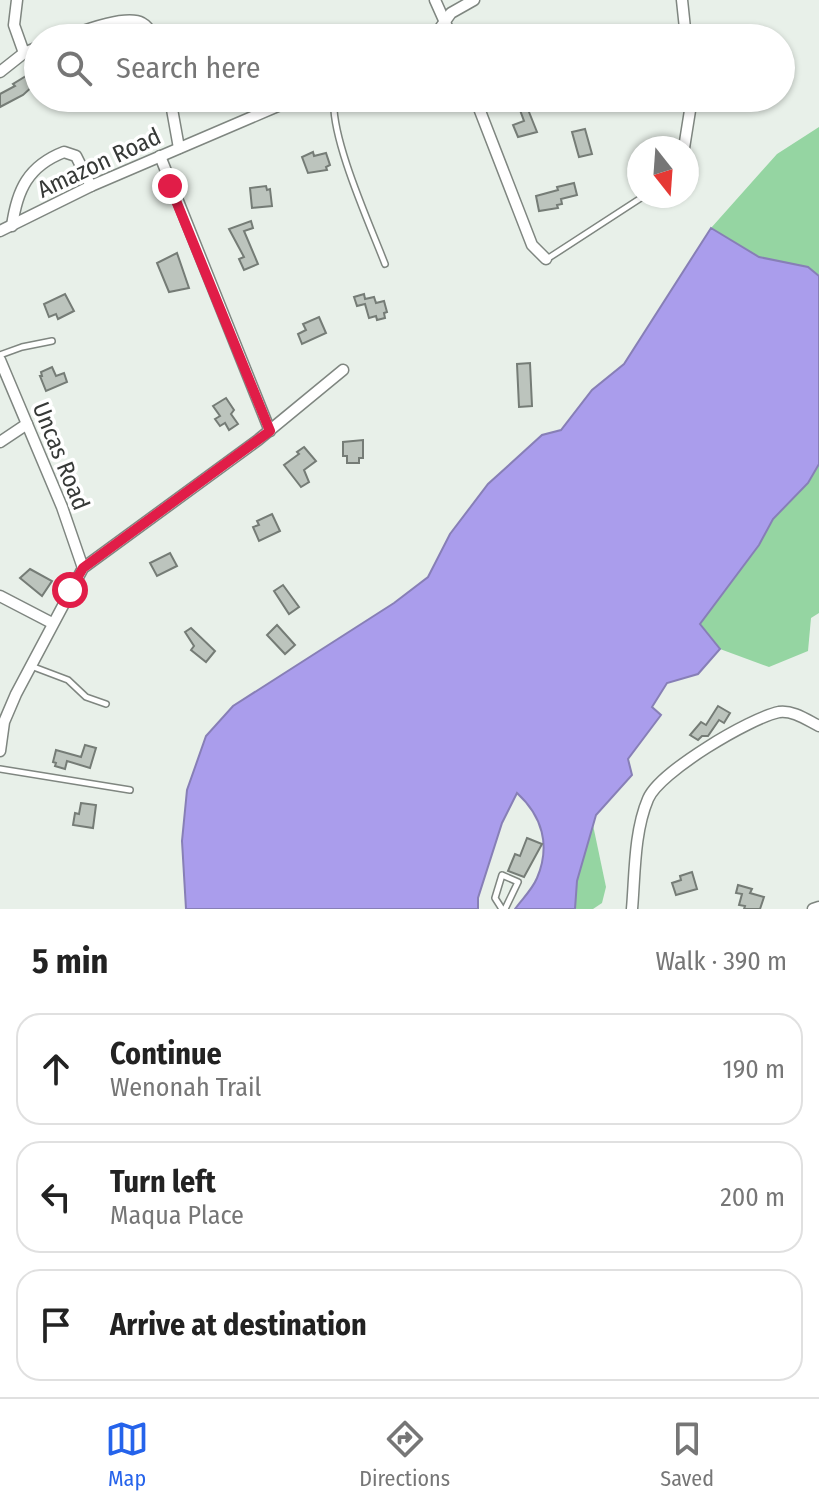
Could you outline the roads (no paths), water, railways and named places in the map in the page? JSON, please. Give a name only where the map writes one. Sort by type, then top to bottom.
[{"type":"street","points":[[0,72],[24,53],[14,25],[17,0]]},
{"type":"street","points":[[435,0],[447,24]]},
{"type":"street","points":[[442,24],[460,6],[474,0]]},
{"type":"street","points":[[682,0],[685,24]]},
{"type":"street","points":[[117,24],[132,20],[144,24]]},
{"type":"street","points":[[173,112],[179,148]]},
{"type":"street","name":"Amazon Road","points":[[0,231],[91,186],[264,112]]},
{"type":"street","points":[[480,112],[532,245],[546,259]]},
{"type":"street","points":[[686,136],[690,112]]},
{"type":"street","points":[[12,226],[16,198],[47,158],[64,152],[76,156],[91,186]]},
{"type":"street","points":[[160,156],[270,431]]},
{"type":"street","name":"Uncas Road","points":[[0,358],[62,507],[83,568]]},
{"type":"street","points":[[0,751],[4,722],[52,623],[83,568],[270,431],[343,370]]},
{"type":"street","points":[[0,442],[27,424]]},
{"type":"street","points":[[0,596],[52,623]]},
{"type":"street","points":[[632,909],[641,829],[647,801],[658,784],[724,736],[763,717],[789,712],[819,726]]},
{"type":"street","points":[[813,909],[819,907]]},
{"type":"lane","points":[[335,112],[347,160],[385,264]]},
{"type":"lane","points":[[546,259],[627,207]]},
{"type":"lane","points":[[0,358],[22,347],[52,341]]},
{"type":"lane","points":[[30,666],[68,680],[86,697],[106,704]]},
{"type":"lane","points":[[0,769],[130,790]]},
{"type":"lane","points":[[502,875],[518,882],[503,909],[495,898],[502,875]]}]
